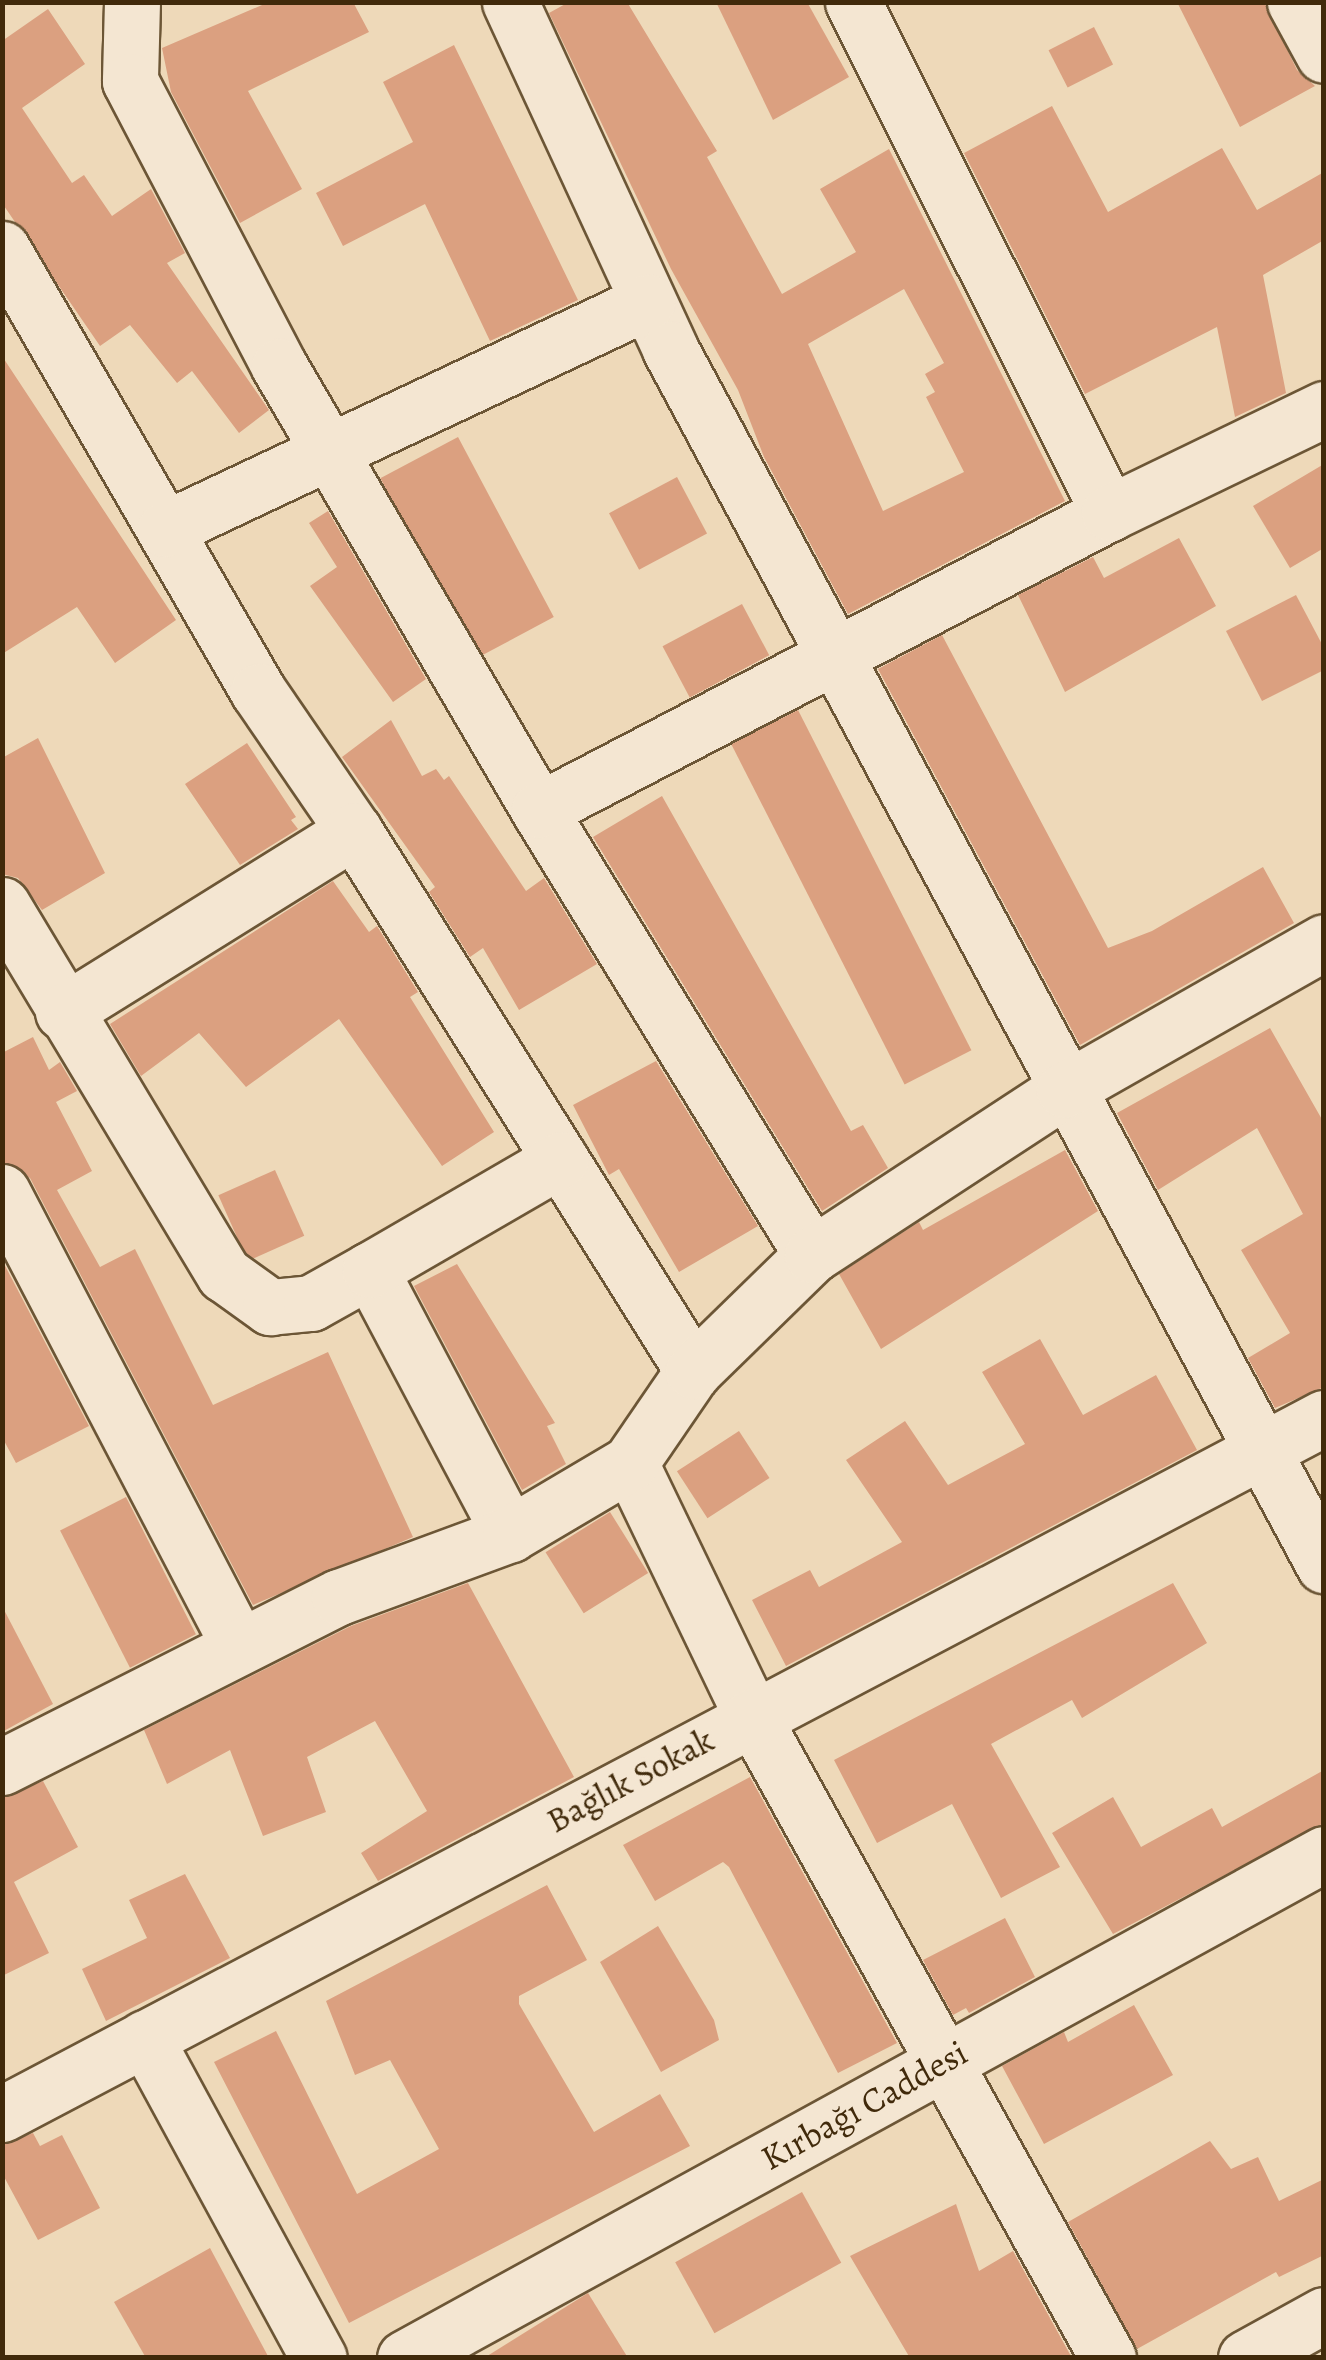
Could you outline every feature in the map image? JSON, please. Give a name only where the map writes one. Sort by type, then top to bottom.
[{"type":"street","points":[[510,2],[647,302],[1064,1090],[1324,1565]]},
{"type":"street","points":[[853,2],[1109,513]]},
{"type":"street","points":[[1295,2],[1324,55]]},
{"type":"street","points":[[136,4],[130,81],[328,451],[539,810],[812,1255]]},
{"type":"street","points":[[2,249],[258,690],[354,831],[693,1371]]},
{"type":"street","points":[[164,529],[647,302]]},
{"type":"street","points":[[539,810],[1109,513],[1324,408]]},
{"type":"street","points":[[63,1012],[354,831]]},
{"type":"street","points":[[2,905],[224,1274],[270,1307],[311,1304],[560,1160]]},
{"type":"street","points":[[2,1768],[339,1597],[510,1534],[630,1464],[693,1371],[812,1255],[1064,1090],[1324,942]]},
{"type":"street","points":[[2,1192],[239,1646]]},
{"type":"street","points":[[370,1270],[510,1534]]},
{"type":"street","name":"Bağlık Sokak","points":[[2,2114],[1324,1418]]},
{"type":"street","points":[[630,1464],[752,1716],[1108,2358]]},
{"type":"street","name":"Kırbağı Caddesi","points":[[405,2358],[1324,1854]]},
{"type":"street","points":[[146,2038],[320,2358]]},
{"type":"street","points":[[1246,2358],[1324,2315]]},
{"type":"building","points":[[269,2],[353,2],[369,32],[248,91],[302,189],[240,223],[171,92],[162,48]]},
{"type":"building","points":[[569,2],[627,2],[717,151],[707,157],[782,294],[856,252],[820,189],[889,149],[1065,501],[848,614],[764,457],[738,390],[671,269],[549,13]],"holes":[[[904,289],[944,363],[925,374],[935,392],[926,397],[964,472],[883,511],[808,344]]]},
{"type":"building","points":[[716,2],[807,2],[849,77],[773,120]]},
{"type":"building","points":[[1177,2],[1264,2],[1297,70],[1315,86],[1240,127]]},
{"type":"building","points":[[48,9],[85,64],[22,108],[72,183],[84,175],[112,216],[151,189],[185,253],[167,263],[269,410],[239,433],[192,371],[177,383],[130,325],[100,346],[2,203],[2,41]]},
{"type":"building","points":[[1094,27],[1113,64],[1068,88],[1049,50]]},
{"type":"building","points":[[454,45],[578,300],[490,341],[425,204],[343,246],[316,193],[413,142],[383,82]]},
{"type":"building","points":[[1052,106],[1108,212],[1222,148],[1257,210],[1324,172],[1324,240],[1263,275],[1286,393],[1235,417],[1217,327],[1085,394],[964,153]]},
{"type":"building","points":[[2,356],[176,620],[115,663],[77,607],[2,654]]},
{"type":"building","points":[[458,437],[554,617],[476,658],[380,478]]},
{"type":"building","points":[[1324,464],[1324,548],[1290,568],[1253,506]]},
{"type":"building","points":[[677,477],[707,534],[639,570],[609,513]]},
{"type":"building","points":[[328,511],[426,679],[393,702],[310,586],[337,567],[309,523]]},
{"type":"building","points":[[1179,538],[1216,606],[1065,692],[1018,595],[1093,557],[1104,578]]},
{"type":"building","points":[[1296,595],[1324,648],[1324,670],[1262,701],[1226,631]]},
{"type":"building","points":[[742,604],[769,655],[690,697],[663,646]]},
{"type":"building","points":[[942,635],[1108,948],[1152,931],[1263,867],[1294,923],[1080,1045],[878,669]]},
{"type":"building","points":[[798,710],[971,1050],[905,1084],[731,744]]},
{"type":"building","points":[[391,720],[422,776],[436,769],[444,780],[449,776],[526,891],[544,878],[597,964],[519,1010],[483,948],[470,957],[429,892],[435,887],[342,757]]},
{"type":"building","points":[[38,738],[105,873],[42,910],[18,878],[2,874],[2,758]]},
{"type":"building","points":[[247,743],[296,817],[291,820],[298,829],[240,865],[185,784]]},
{"type":"building","points":[[662,796],[851,1131],[863,1125],[888,1168],[822,1211],[593,837]]},
{"type":"building","points":[[333,881],[369,932],[377,926],[418,992],[410,997],[494,1132],[442,1166],[339,1019],[246,1087],[199,1033],[141,1076],[110,1024]]},
{"type":"building","points":[[1270,1028],[1324,1123],[1324,1387],[1275,1408],[1248,1358],[1290,1333],[1241,1250],[1303,1214],[1257,1128],[1158,1190],[1117,1113]]},
{"type":"building","points":[[33,1037],[49,1070],[60,1062],[77,1091],[56,1102],[92,1171],[57,1190],[100,1267],[135,1249],[213,1405],[328,1352],[413,1537],[253,1605],[30,1178],[2,1161],[2,1053]]},
{"type":"building","points":[[656,1061],[758,1226],[679,1272],[619,1169],[609,1175],[573,1105]]},
{"type":"building","points":[[1065,1150],[1098,1211],[881,1349],[839,1274],[919,1222],[923,1230]]},
{"type":"building","points":[[275,1170],[304,1236],[248,1261],[218,1195]]},
{"type":"building","points":[[2,1260],[89,1426],[16,1463],[2,1437]]},
{"type":"building","points":[[457,1264],[555,1423],[547,1426],[566,1464],[522,1490],[414,1286]]},
{"type":"building","points":[[1040,1339],[1083,1415],[1156,1375],[1197,1450],[786,1666],[752,1600],[810,1570],[819,1587],[902,1542],[846,1460],[905,1421],[948,1485],[1025,1444],[982,1372]]},
{"type":"building","points":[[739,1431],[769,1478],[707,1518],[677,1471]]},
{"type":"building","points":[[126,1497],[196,1634],[130,1668],[60,1531]]},
{"type":"building","points":[[610,1512],[648,1573],[584,1613],[546,1552]]},
{"type":"building","points":[[468,1583],[574,1777],[378,1881],[361,1853],[427,1811],[375,1721],[307,1757],[326,1812],[263,1836],[230,1750],[167,1784],[144,1730],[351,1626]]},
{"type":"building","points":[[1173,1583],[1207,1643],[1082,1718],[1072,1700],[991,1744],[1060,1867],[1001,1898],[952,1804],[877,1843],[834,1760]]},
{"type":"building","points":[[2,1606],[53,1704],[2,1732]]},
{"type":"building","points":[[1324,1770],[1324,1823],[1113,1934],[1052,1833],[1113,1797],[1141,1847],[1212,1808],[1222,1827]]},
{"type":"building","points":[[750,1777],[897,2043],[838,2073],[729,1867],[723,1862],[655,1901],[623,1845]]},
{"type":"building","points":[[43,1781],[78,1847],[14,1882],[49,1953],[2,1976],[2,1798]]},
{"type":"building","points":[[185,1874],[230,1958],[106,2021],[82,1969],[147,1938],[129,1900]]},
{"type":"building","points":[[547,1885],[587,1960],[519,1996],[519,2004],[594,2132],[660,2094],[690,2146],[349,2323],[214,2062],[276,2031],[357,2194],[439,2149],[390,2060],[355,2075],[326,2001]]},
{"type":"building","points":[[1005,1918],[1035,1977],[969,2013],[966,2008],[953,2015],[923,1960]]},
{"type":"building","points":[[658,1926],[714,2020],[719,2040],[661,2072],[600,1962]]},
{"type":"building","points":[[1134,2005],[1173,2075],[1044,2144],[1002,2066],[1064,2032],[1068,2042]]},
{"type":"building","points":[[33,2133],[40,2146],[62,2135],[100,2208],[38,2240],[2,2173],[2,2145]]},
{"type":"building","points":[[1210,2141],[1231,2169],[1258,2157],[1279,2201],[1324,2179],[1324,2255],[1279,2277],[1276,2272],[1137,2349],[1068,2222]]},
{"type":"building","points":[[802,2192],[841,2263],[714,2333],[675,2262]]},
{"type":"building","points":[[956,2204],[979,2271],[1013,2251],[1072,2358],[910,2358],[850,2256]]},
{"type":"building","points":[[210,2248],[269,2358],[146,2358],[114,2302]]},
{"type":"building","points":[[588,2293],[628,2358],[484,2358]]}]
